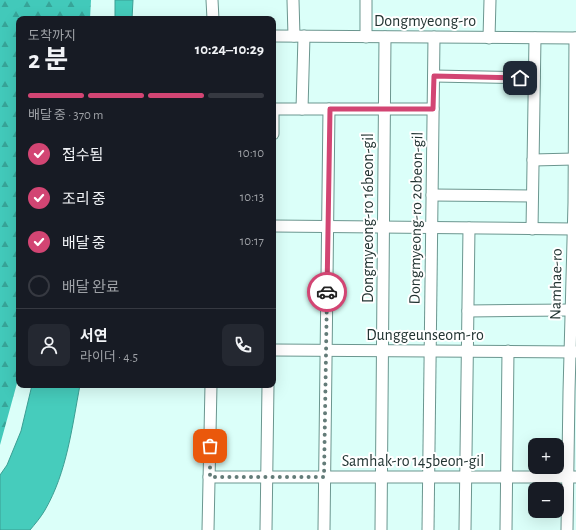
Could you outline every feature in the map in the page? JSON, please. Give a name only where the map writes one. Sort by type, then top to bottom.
[{"type":"street","points":[[212,0],[213,16]]},
{"type":"street","points":[[294,0],[299,36],[302,109]]},
{"type":"street","points":[[366,0],[366,37]]},
{"type":"street","points":[[489,38],[490,0]]},
{"type":"street","name":"Dongmyeong-ro","points":[[276,36],[576,38]]},
{"type":"street","name":"Dongmyeong-ro 16beon-gil","points":[[381,530],[385,37]]},
{"type":"street","name":"Dongmyeong-ro 20beon-gil","points":[[428,530],[434,37]]},
{"type":"street","points":[[532,229],[535,38]]},
{"type":"street","name":"Namhae-ro","points":[[567,530],[572,477],[573,352],[571,310],[575,203],[576,38]]},
{"type":"street","points":[[434,76],[534,78]]},
{"type":"street","points":[[276,109],[433,109]]},
{"type":"street","points":[[324,530],[330,109]]},
{"type":"street","points":[[533,160],[575,163]]},
{"type":"street","points":[[432,195],[532,196]]},
{"type":"street","points":[[276,226],[532,229],[574,237]]},
{"type":"street","points":[[465,530],[469,228]]},
{"type":"street","points":[[468,312],[571,310]]},
{"type":"street","name":"Dunggeunseom-ro","points":[[276,350],[573,352]]},
{"type":"street","points":[[506,530],[508,351]]},
{"type":"street","points":[[208,530],[211,388]]},
{"type":"street","points":[[266,530],[268,388]]},
{"type":"street","name":"Samhak-ro 145beon-gil","points":[[210,477],[572,477]]},
{"type":"green space","points":[[0,0],[91,0],[90,16],[16,16],[16,387],[0,445]]},
{"type":"shaded area","points":[[115,0],[133,0],[132,16],[115,16]]},
{"type":"shaded area","points":[[31,388],[79,388],[64,465],[59,480],[43,513],[30,530],[0,530],[0,475],[7,465],[21,431]]},
{"type":"way so far","points":[[210,446],[210,477],[324,477],[327,292]]},
{"type":"route","points":[[327,292],[330,109],[433,109],[434,76],[520,78]]}]
